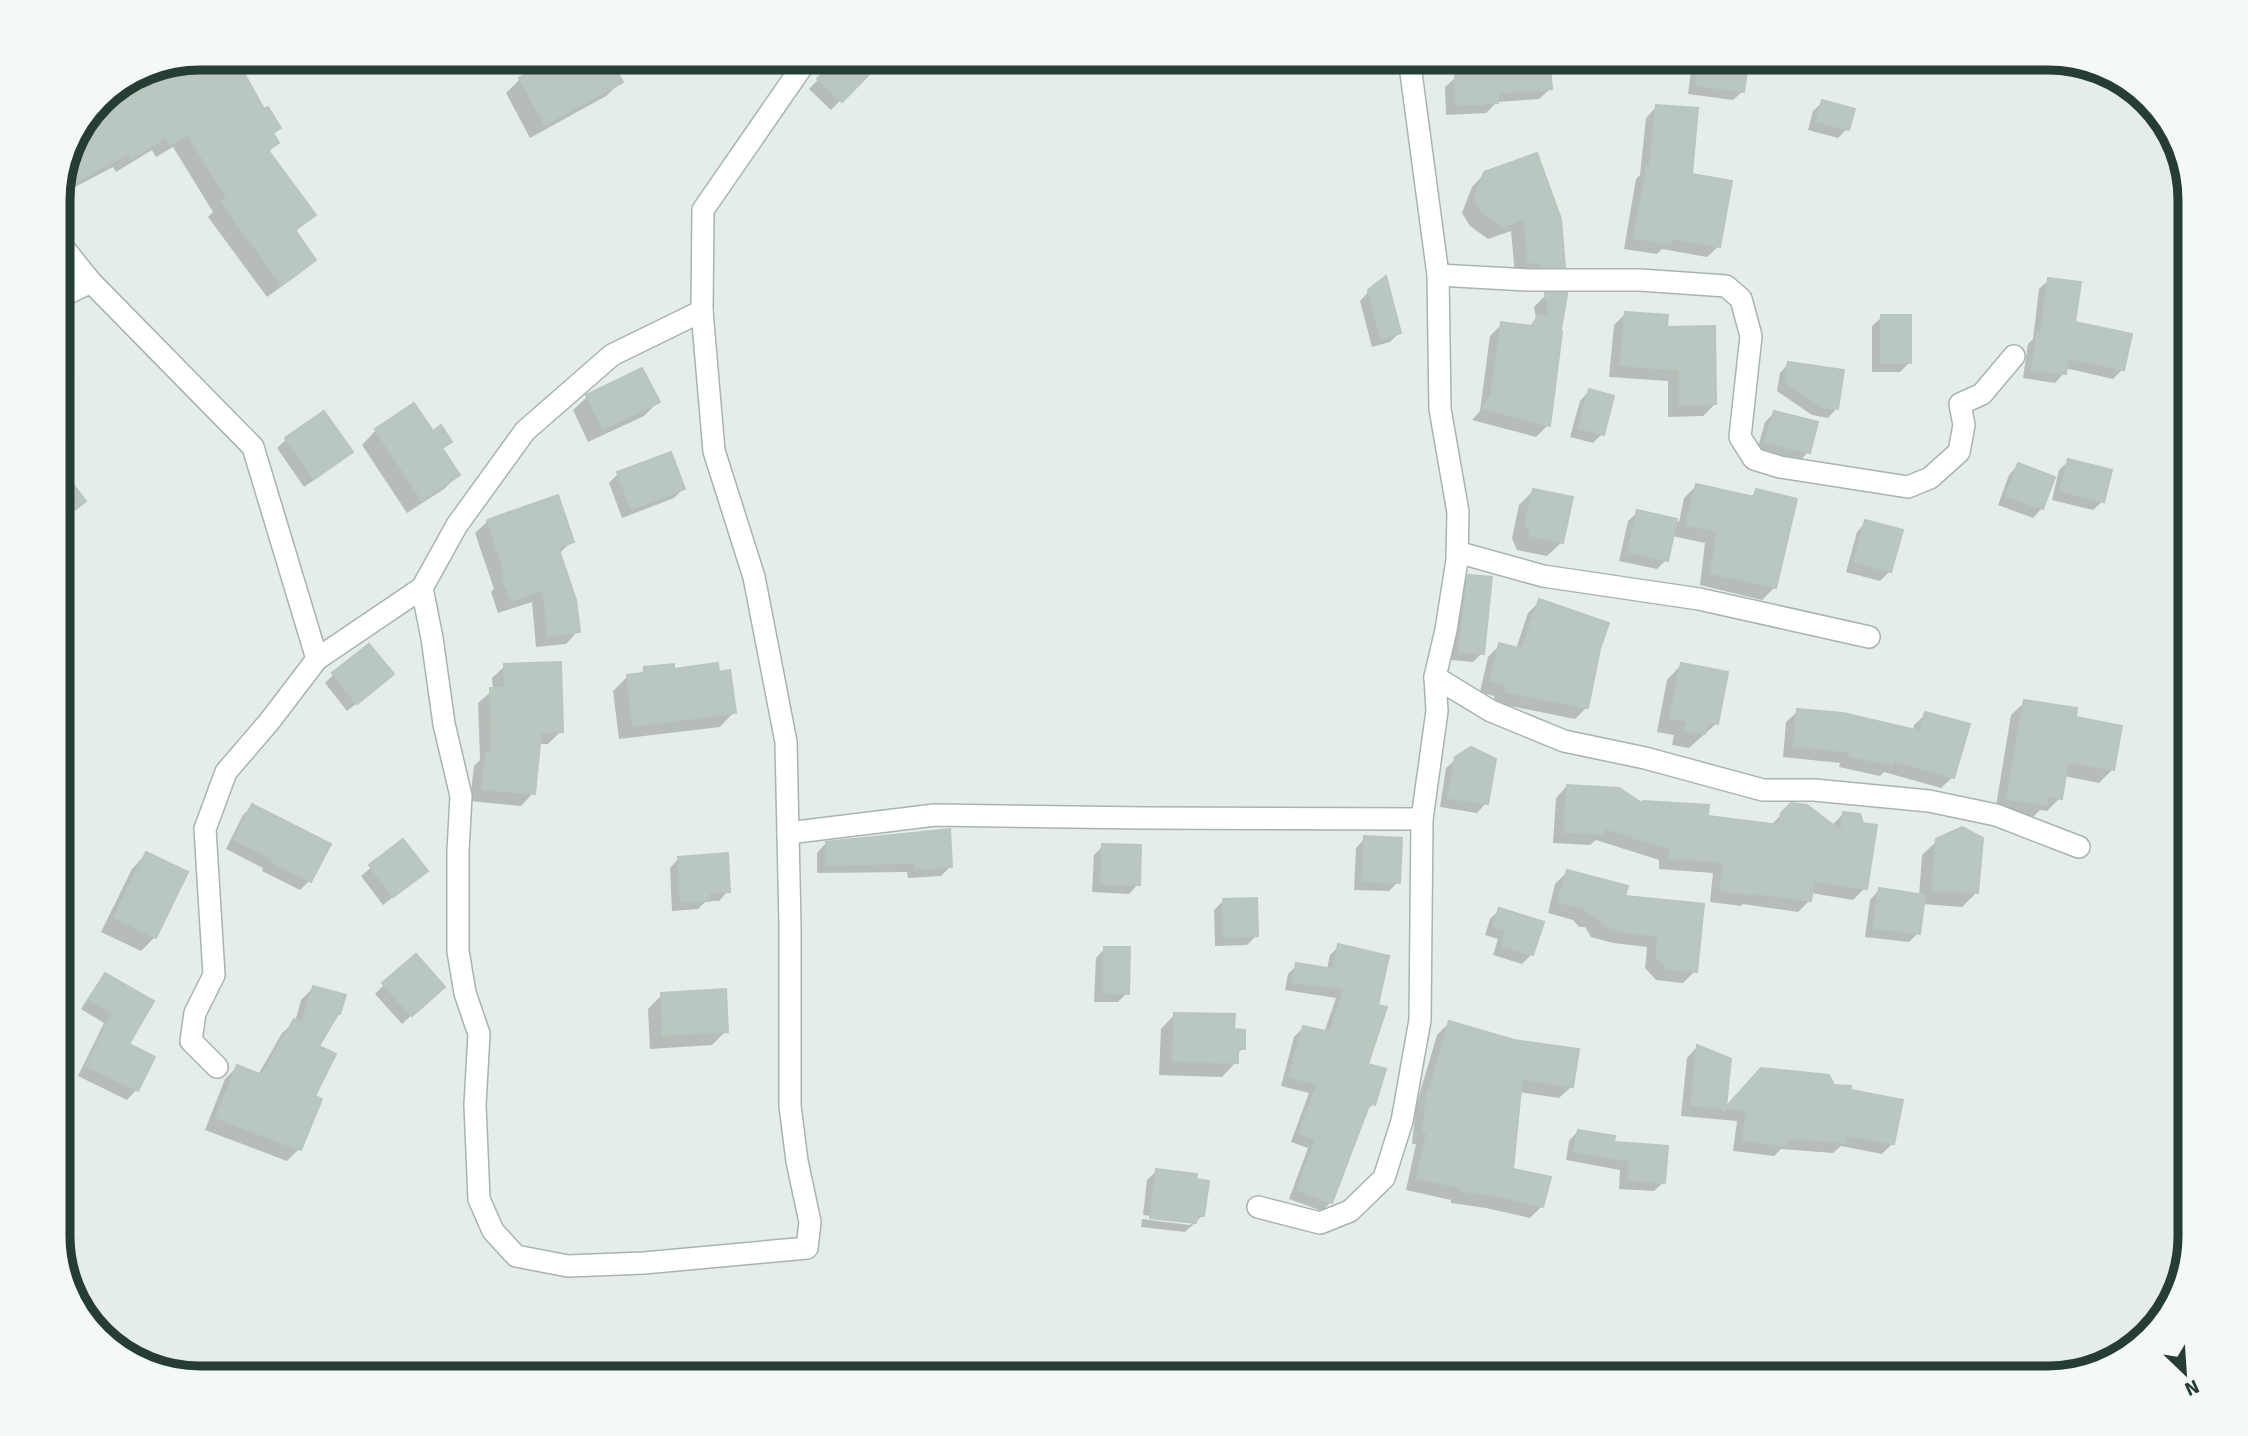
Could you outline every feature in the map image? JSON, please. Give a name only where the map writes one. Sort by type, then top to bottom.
[{"type":"street","points":[[422,588],[444,724],[461,796],[458,951],[465,993],[479,1034],[475,1105],[479,1199],[493,1231],[516,1256],[568,1266],[644,1263],[807,1248],[810,1222],[797,1161],[790,1106],[786,742],[754,577],[714,451],[702,311],[703,210],[800,70]]},
{"type":"street","points":[[1258,1207],[1320,1223],[1350,1211],[1384,1178],[1402,1121],[1420,1020],[1422,819],[1437,711],[1434,677],[1446,630],[1457,552],[1458,512],[1440,409],[1438,275],[1411,70]]},
{"type":"street","points":[[70,256],[90,282],[253,447],[317,659]]},
{"type":"street","points":[[1438,275],[1528,280],[1640,280],[1726,286],[1741,299],[1751,336],[1740,437],[1755,459],[1780,467],[1908,486],[1930,478],[1959,452],[1964,425],[1960,404],[1982,394],[2014,356]]},
{"type":"street","points":[[70,292],[90,282]]},
{"type":"street","points":[[217,1067],[191,1041],[195,1013],[214,975],[205,829],[226,772],[269,722],[317,659],[422,588],[457,525],[525,432],[612,355],[702,311]]},
{"type":"street","points":[[1457,552],[1543,576],[1699,599],[1869,637]]},
{"type":"street","points":[[1434,677],[1491,710],[1564,741],[1679,766],[1763,790],[1814,790],[1929,802],[1996,815],[2078,847]]},
{"type":"street","points":[[788,833],[935,815],[1422,819]]},
{"type":"building","points":[[242,70],[264,109],[268,107],[281,128],[273,133],[279,143],[268,150],[316,215],[295,230],[316,260],[282,285],[221,202],[227,198],[188,135],[170,145],[166,137],[131,159],[128,154],[71,184],[83,142],[104,112],[172,72]]},
{"type":"building","points":[[533,70],[616,70],[623,82],[545,125],[519,78]]},
{"type":"building","points":[[826,70],[873,70],[842,102],[817,79]]},
{"type":"building","points":[[1496,70],[1550,70],[1552,89],[1498,93],[1498,103],[1456,105],[1455,75],[1496,73]]},
{"type":"building","points":[[1698,70],[1747,70],[1744,92],[1696,85]]},
{"type":"building","points":[[1822,100],[1855,109],[1849,130],[1816,121]]},
{"type":"building","points":[[1656,105],[1698,108],[1692,174],[1732,181],[1720,247],[1671,238],[1670,244],[1634,238],[1647,166],[1650,166]]},
{"type":"building","points":[[1537,153],[1561,219],[1565,267],[1541,267],[1540,262],[1528,263],[1524,219],[1502,227],[1483,213],[1475,199],[1484,172]]},
{"type":"building","points":[[1386,276],[1401,333],[1381,339],[1368,290]]},
{"type":"building","points":[[2048,278],[2081,282],[2075,322],[2132,334],[2124,370],[2068,358],[2066,374],[2032,370],[2037,333],[2041,333]]},
{"type":"building","points":[[1545,293],[1567,293],[1550,426],[1482,408],[1491,397],[1501,322],[1532,326],[1538,315],[1550,317]]},
{"type":"building","points":[[1625,312],[1668,315],[1667,327],[1715,326],[1716,404],[1680,405],[1679,370],[1620,365]]},
{"type":"building","points":[[1881,315],[1911,315],[1911,363],[1881,363]]},
{"type":"building","points":[[1788,362],[1844,370],[1838,409],[1821,407],[1785,381]]},
{"type":"building","points":[[642,368],[660,402],[603,429],[586,395]]},
{"type":"building","points":[[1589,389],[1614,396],[1604,435],[1578,428]]},
{"type":"building","points":[[414,403],[433,431],[441,425],[452,442],[442,448],[460,475],[422,500],[375,429]]},
{"type":"building","points":[[324,411],[353,452],[314,479],[285,438]]},
{"type":"building","points":[[1774,411],[1818,422],[1810,453],[1765,442]]},
{"type":"building","points":[[671,452],[685,489],[631,509],[617,472]]},
{"type":"building","points":[[2068,459],[2112,470],[2104,502],[2060,491]]},
{"type":"building","points":[[2018,463],[2055,477],[2043,509],[2006,496]]},
{"type":"building","points":[[70,480],[86,501],[70,514]]},
{"type":"building","points":[[1696,484],[1754,497],[1756,489],[1797,499],[1776,588],[1711,573],[1717,531],[1686,525]]},
{"type":"building","points":[[1533,489],[1573,497],[1563,543],[1531,536],[1525,522]]},
{"type":"building","points":[[558,495],[574,542],[558,547],[576,600],[580,632],[548,636],[543,590],[511,601],[487,520]]},
{"type":"building","points":[[1637,510],[1677,519],[1668,561],[1628,552]]},
{"type":"building","points":[[1865,520],[1903,530],[1891,572],[1854,562]]},
{"type":"building","points":[[1468,575],[1492,577],[1484,654],[1459,652]]},
{"type":"building","points":[[1539,599],[1609,623],[1600,649],[1588,708],[1506,692],[1505,685],[1490,681],[1499,643],[1522,649]]},
{"type":"building","points":[[369,644],[394,674],[357,704],[332,673]]},
{"type":"building","points":[[561,662],[563,732],[541,733],[535,794],[482,789],[486,752],[492,752],[490,688],[505,688],[504,664]]},
{"type":"building","points":[[718,663],[719,672],[730,670],[736,713],[633,726],[627,675],[644,673],[644,667],[674,664],[674,669]]},
{"type":"building","points":[[1681,663],[1728,672],[1718,724],[1708,721],[1705,734],[1685,731],[1687,721],[1670,718]]},
{"type":"building","points":[[2024,700],[2077,708],[2076,717],[2122,726],[2114,770],[2068,762],[2062,799],[2048,796],[2047,805],[2007,799]]},
{"type":"building","points":[[1797,709],[1843,713],[1920,731],[1925,712],[1970,724],[1954,778],[1894,761],[1893,765],[1849,756],[1850,752],[1794,746]]},
{"type":"building","points":[[1471,747],[1496,759],[1488,804],[1448,798],[1455,757]]},
{"type":"building","points":[[1567,785],[1619,788],[1643,804],[1643,801],[1709,805],[1708,816],[1779,825],[1781,813],[1791,803],[1807,805],[1841,831],[1843,812],[1860,814],[1863,823],[1877,825],[1867,889],[1814,881],[1811,901],[1720,891],[1724,862],[1670,858],[1670,849],[1604,828],[1604,834],[1564,832]]},
{"type":"building","points":[[252,804],[331,844],[311,882],[234,840]]},
{"type":"building","points":[[1962,827],[1983,838],[1978,893],[1932,890],[1936,839]]},
{"type":"building","points":[[950,829],[952,867],[916,869],[916,863],[826,865],[826,842]]},
{"type":"building","points":[[1364,836],[1402,838],[1400,883],[1362,881]]},
{"type":"building","points":[[403,839],[428,871],[393,897],[369,865]]},
{"type":"building","points":[[1102,844],[1141,845],[1140,885],[1101,884]]},
{"type":"building","points":[[146,852],[188,872],[156,938],[114,917]]},
{"type":"building","points":[[728,853],[730,892],[709,893],[710,901],[681,902],[678,857]]},
{"type":"building","points":[[1567,870],[1628,886],[1625,896],[1704,904],[1697,972],[1667,969],[1656,956],[1658,936],[1625,932],[1603,925],[1585,909],[1558,902]]},
{"type":"building","points":[[1879,888],[1925,895],[1920,934],[1873,928]]},
{"type":"building","points":[[1257,898],[1258,936],[1224,937],[1223,899]]},
{"type":"building","points":[[1499,908],[1544,922],[1533,955],[1502,946],[1506,930],[1493,926]]},
{"type":"building","points":[[1338,944],[1389,956],[1378,1005],[1387,1007],[1368,1064],[1386,1069],[1375,1105],[1370,1103],[1332,1203],[1297,1190],[1316,1139],[1299,1133],[1317,1084],[1289,1077],[1303,1026],[1330,1032],[1344,989],[1293,982],[1296,963],[1333,969]]},
{"type":"building","points":[[1104,947],[1130,947],[1129,994],[1103,993]]},
{"type":"building","points":[[416,954],[445,987],[412,1016],[382,983]]},
{"type":"building","points":[[105,973],[154,1001],[129,1044],[155,1057],[138,1091],[86,1066],[112,1013],[89,1000]]},
{"type":"building","points":[[313,986],[346,995],[340,1014],[319,1046],[336,1054],[315,1096],[322,1099],[301,1150],[216,1118],[237,1065],[262,1075],[294,1019],[302,1023]]},
{"type":"building","points":[[726,989],[728,1032],[663,1035],[661,993]]},
{"type":"building","points":[[1174,1013],[1235,1014],[1234,1029],[1245,1030],[1245,1049],[1238,1049],[1238,1063],[1173,1061]]},
{"type":"building","points":[[1449,1021],[1514,1040],[1579,1049],[1573,1087],[1522,1079],[1513,1169],[1551,1177],[1543,1207],[1499,1196],[1462,1191],[1463,1188],[1417,1178],[1427,1132],[1423,1132],[1427,1091],[1429,1092]]},
{"type":"building","points":[[1697,1045],[1731,1059],[1726,1107],[1761,1068],[1829,1075],[1834,1085],[1851,1086],[1851,1090],[1903,1100],[1894,1144],[1846,1135],[1846,1143],[1788,1138],[1787,1146],[1743,1140],[1747,1110],[1691,1105]]},
{"type":"building","points":[[1578,1130],[1615,1136],[1614,1142],[1668,1146],[1665,1183],[1628,1180],[1629,1161],[1574,1152]]},
{"type":"building","points":[[1156,1169],[1197,1174],[1196,1179],[1209,1181],[1204,1216],[1197,1215],[1196,1223],[1150,1218]]}]
